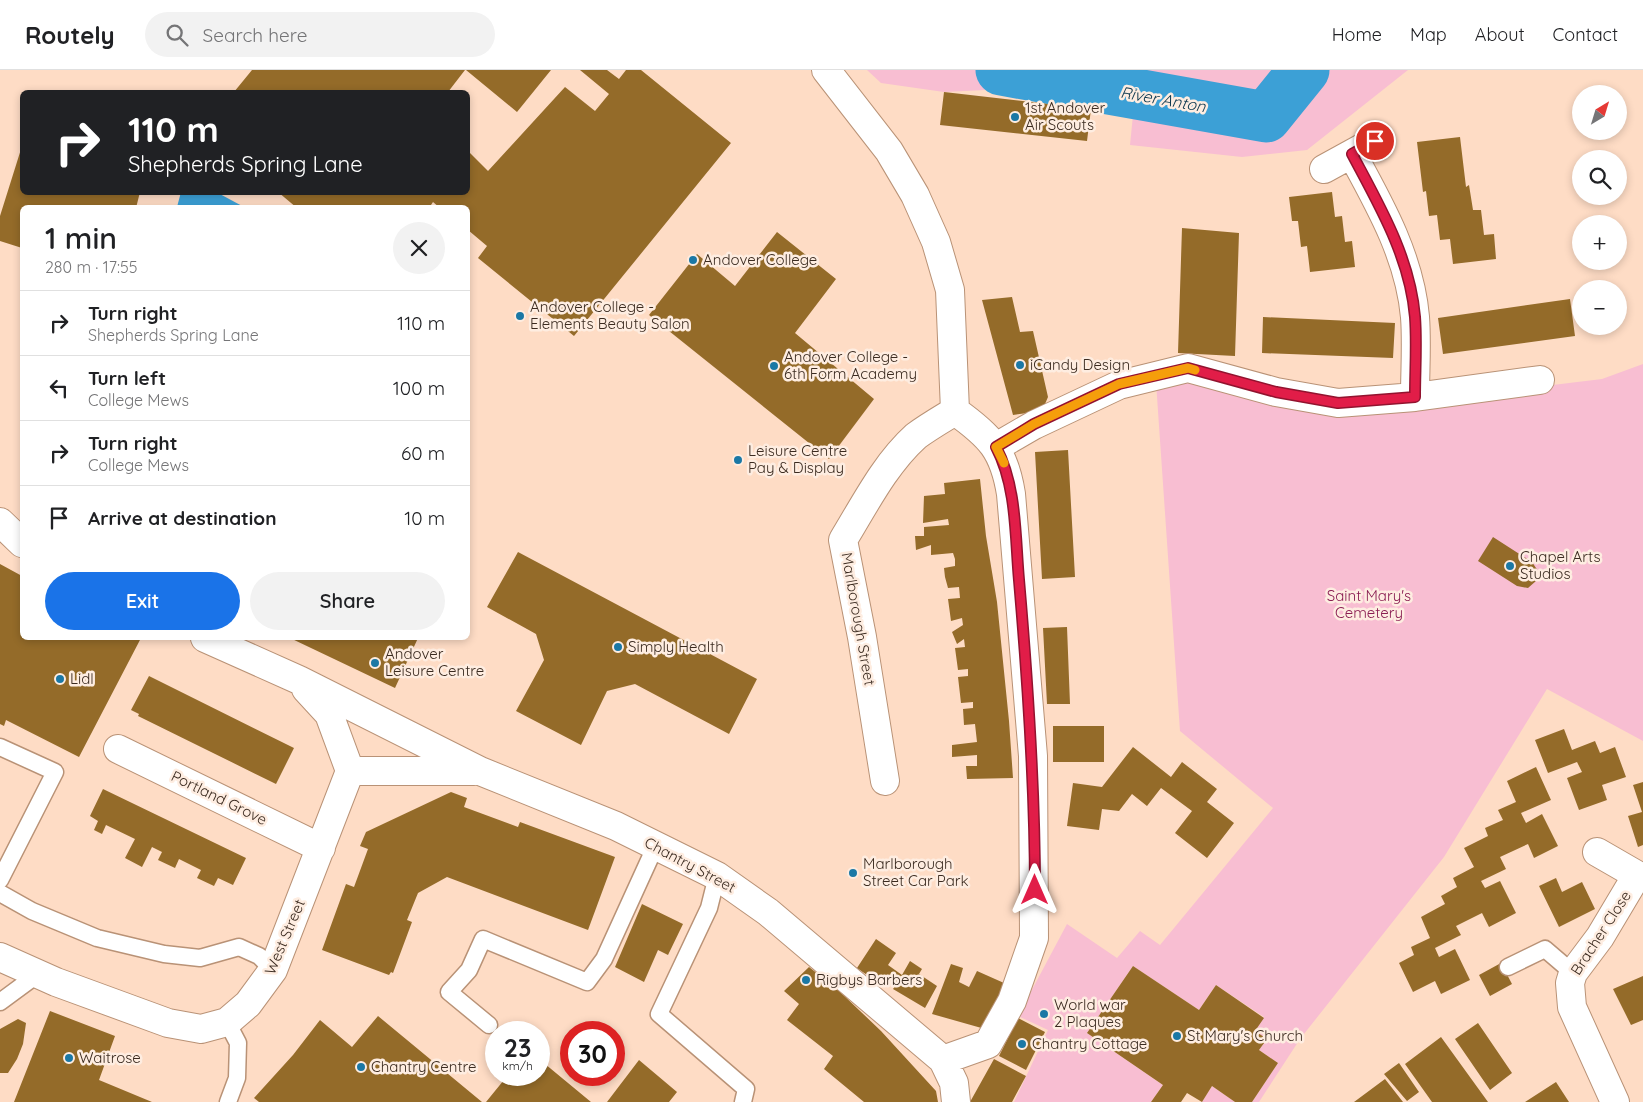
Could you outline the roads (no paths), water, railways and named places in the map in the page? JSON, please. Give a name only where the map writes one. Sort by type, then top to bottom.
[{"type":"street","points":[[827,72],[873,128],[899,166],[915,195],[936,242],[950,290],[955,411],[981,429],[996,447],[1008,474],[1011,494],[1033,756],[1034,938],[1012,1001],[988,1044],[942,1060],[954,1083],[956,1102]]},
{"type":"street","points":[[1324,169],[1364,147],[1382,209],[1402,257],[1415,316],[1415,397]]},
{"type":"street","points":[[996,447],[1034,424],[1119,384],[1188,368],[1276,392],[1338,403],[1415,397],[1540,380]]},
{"type":"street","name":"Marlborough Street","points":[[885,781],[844,540],[894,461],[918,435],[955,411]]},
{"type":"street","points":[[0,522],[20,541]]},
{"type":"street","points":[[209,640],[299,680],[329,714],[350,771]]},
{"type":"street","name":"Chantry Street","points":[[299,680],[480,771],[656,845],[717,876],[768,912],[942,1060]]},
{"type":"street","name":"Portland Grove","points":[[118,749],[321,848]]},
{"type":"street","name":"Chantry Street","points":[[350,771],[480,771]]},
{"type":"street","name":"West Street","points":[[0,957],[38,974],[184,1028],[201,1029],[227,1022],[248,1004],[273,970],[350,771]]},
{"type":"street","name":"Bracher Close","points":[[1597,852],[1640,876],[1573,973],[1569,995],[1572,1007],[1616,1102]]},
{"type":"street","points":[[1034,938],[1057,919]]},
{"type":"lane","points":[[0,747],[55,772],[0,880]]},
{"type":"lane","points":[[485,1022],[450,992],[468,970],[483,939],[588,982],[604,959],[656,845]]},
{"type":"lane","points":[[717,876],[709,908],[659,1014],[746,1089],[744,1102]]},
{"type":"lane","points":[[0,893],[32,911],[97,938],[164,954],[200,958],[239,947],[259,956],[273,970]]},
{"type":"lane","points":[[1508,967],[1546,949],[1573,973]]},
{"type":"lane","points":[[0,1002],[38,974]]},
{"type":"lane","points":[[227,1022],[238,1043],[237,1078],[228,1102]]},
{"type":"water","points":[[180,195],[222,195],[240,205],[178,205]]},
{"type":"waterway","name":"River Anton","points":[[1001,70],[1266,117],[1304,70]]},
{"type":"place","name":"1st Andover Air Scouts","points":[[1015,117]]},
{"type":"place","name":"Andover College","points":[[693,260]]},
{"type":"place","name":"Andover College - Elements Beauty Salon","points":[[520,316]]},
{"type":"place","name":"iCandy Design","points":[[1020,365]]},
{"type":"place","name":"Andover College - 6th Form Academy","points":[[774,366]]},
{"type":"place","name":"Leisure Centre Pay & Display","points":[[738,460]]},
{"type":"place","name":"Chapel Arts Studios","points":[[1510,566]]},
{"type":"place","name":"Simply Health","points":[[618,647]]},
{"type":"place","name":"Andover Leisure Centre","points":[[375,663]]},
{"type":"place","name":"Lidl","points":[[60,679]]},
{"type":"place","name":"Marlborough Street Car Park","points":[[853,873]]},
{"type":"place","name":"Rigbys Barbers","points":[[806,980]]},
{"type":"place","name":"World war 2 Plaques","points":[[1044,1014]]},
{"type":"place","name":"St Mary's Church","points":[[1177,1036]]},
{"type":"place","name":"Chantry Cottage","points":[[1022,1044]]},
{"type":"place","name":"Waitrose","points":[[69,1058]]},
{"type":"place","name":"Chantry Centre","points":[[361,1067]]},
{"type":"park label","name":"Saint Mary's Cemetery","points":[[1369,604]]}]
